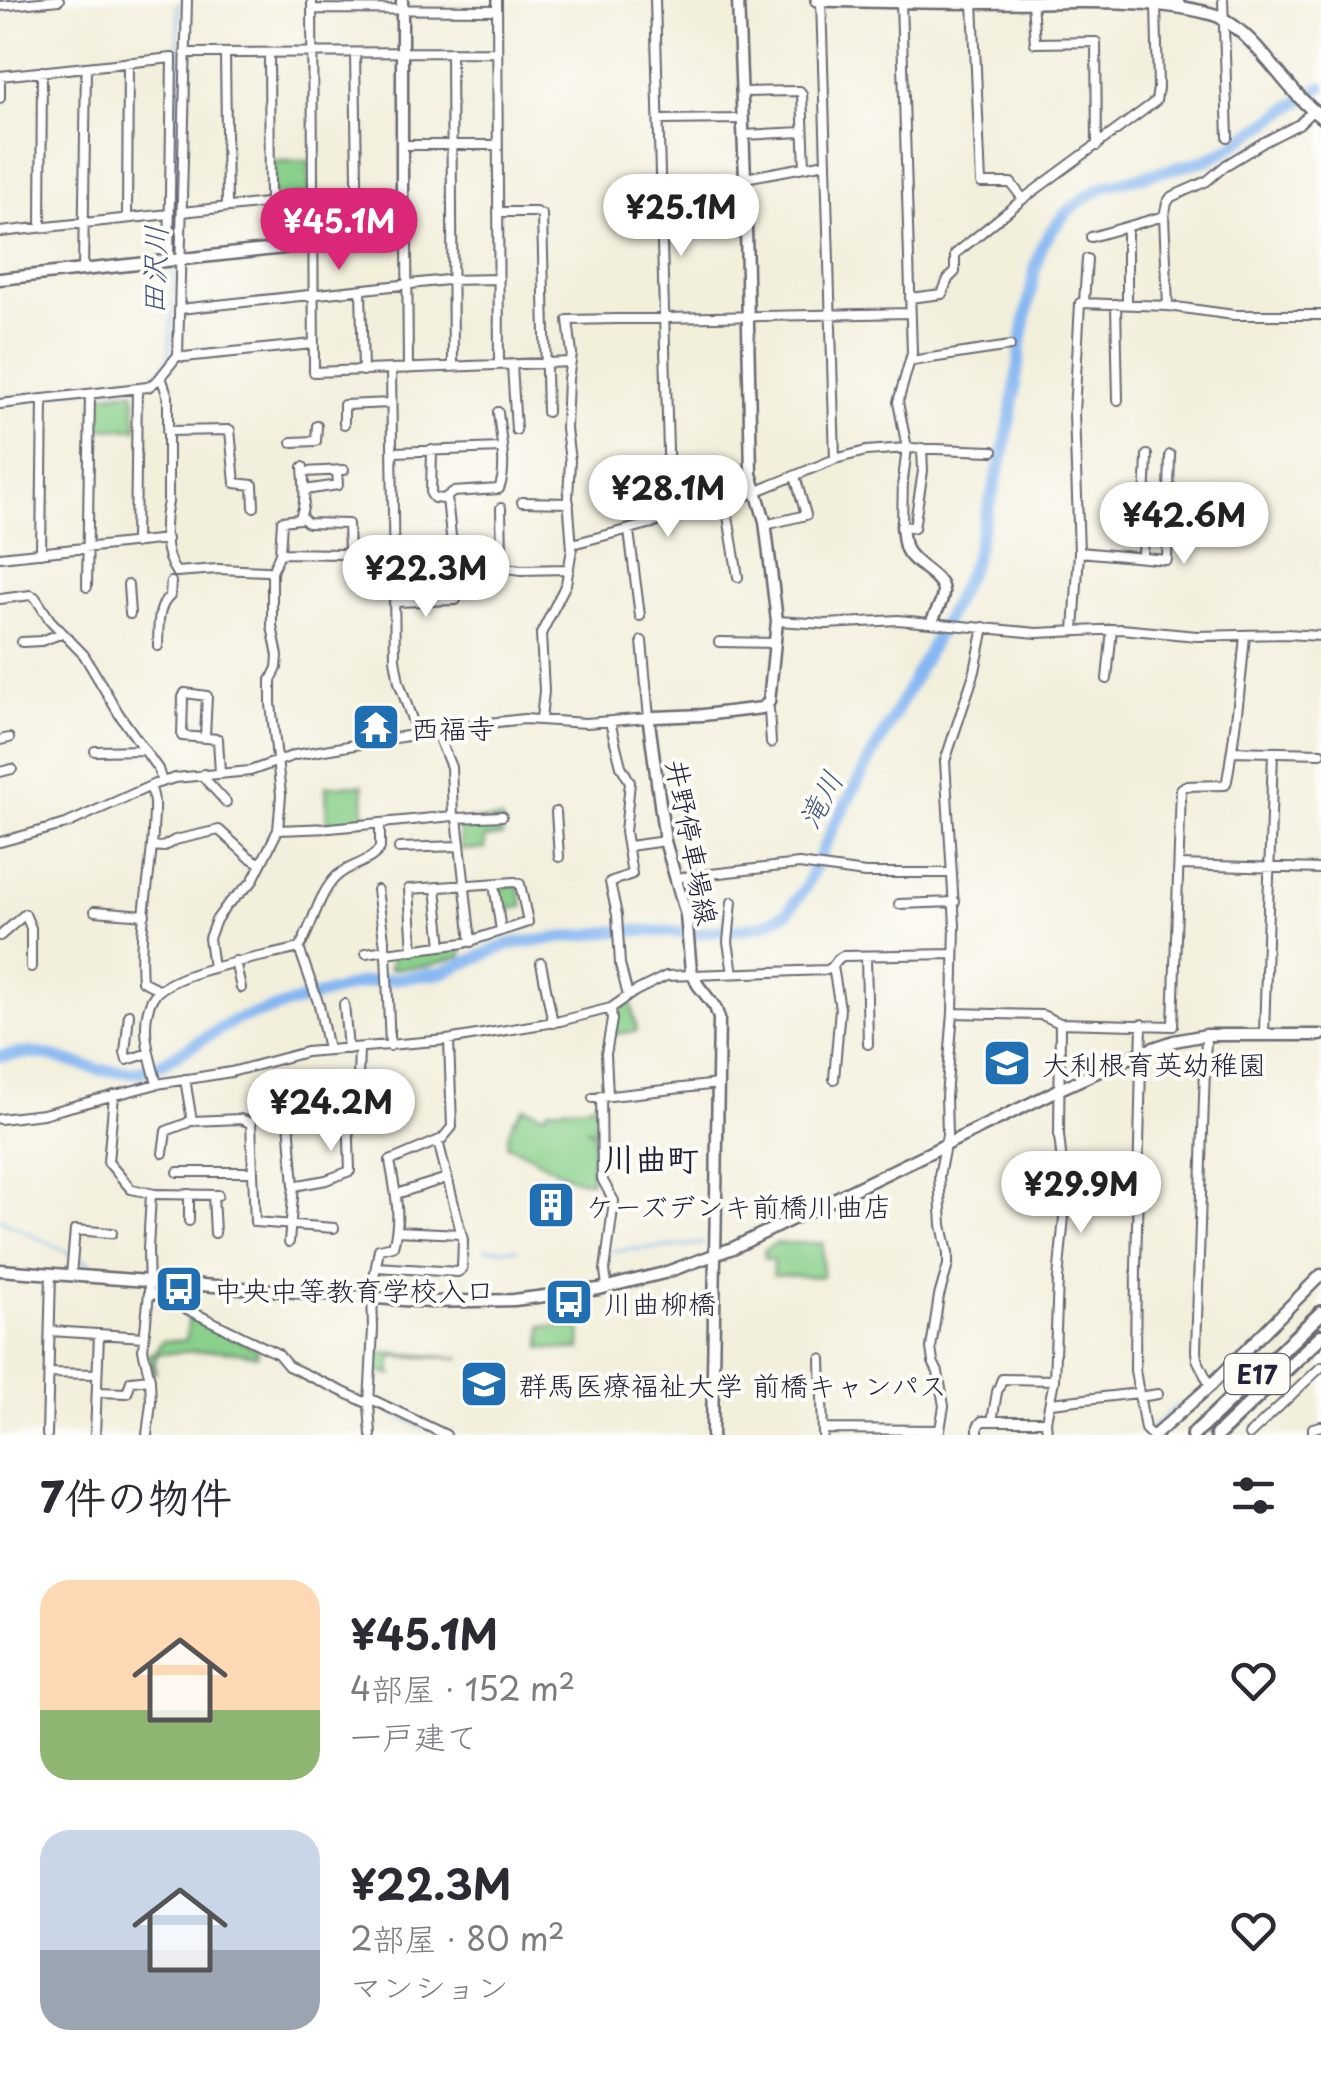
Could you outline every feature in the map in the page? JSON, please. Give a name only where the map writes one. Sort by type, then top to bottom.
[{"type":"highway","name":"E17","points":[[1193,1435],[1321,1313]]},
{"type":"highway","name":"E17","points":[[1217,1435],[1321,1336]]},
{"type":"main road","points":[[823,0],[1178,0],[1223,18],[1250,40],[1314,112]]},
{"type":"street","points":[[0,6],[59,0]]},
{"type":"street","points":[[175,260],[182,212],[187,0]]},
{"type":"street","points":[[656,0],[670,520]]},
{"type":"street","points":[[738,0],[751,474],[766,525],[777,621],[767,706],[771,742]]},
{"type":"street","points":[[823,0],[835,459]]},
{"type":"street","points":[[1223,0],[1228,137]]},
{"type":"street","points":[[910,298],[942,294],[955,272],[956,254],[1156,100],[1156,1]]},
{"type":"street","points":[[900,2],[911,361],[898,402],[907,448],[902,525],[910,555],[943,588],[934,622]]},
{"type":"street","points":[[974,2],[980,184],[1011,183],[1024,199]]},
{"type":"street","points":[[1032,2],[1035,43],[1096,42],[1097,146]]},
{"type":"street","points":[[499,365],[497,5],[312,4],[314,372],[391,370],[571,362]]},
{"type":"street","points":[[0,278],[387,237],[398,231],[402,220],[401,5]]},
{"type":"street","points":[[451,52],[453,367]]},
{"type":"street","points":[[185,53],[497,52]]},
{"type":"street","points":[[225,53],[227,207]]},
{"type":"street","points":[[269,53],[270,202]]},
{"type":"street","points":[[355,53],[358,240]]},
{"type":"street","points":[[0,98],[0,76],[172,58],[169,214],[180,309],[178,355],[151,386],[0,404]]},
{"type":"street","points":[[126,218],[128,62]]},
{"type":"street","points":[[83,269],[86,67]]},
{"type":"street","points":[[40,227],[42,71]]},
{"type":"street","points":[[742,92],[800,91],[804,167]]},
{"type":"street","points":[[1168,306],[1164,216],[1172,197],[1207,181],[1226,165],[1314,112]]},
{"type":"street","points":[[658,120],[742,119]]},
{"type":"street","points":[[743,135],[804,132]]},
{"type":"street","points":[[170,135],[184,136]]},
{"type":"street","points":[[402,145],[497,145]]},
{"type":"street","points":[[744,178],[826,163]]},
{"type":"street","points":[[182,212],[313,198]]},
{"type":"street","points":[[498,212],[542,215],[547,412]]},
{"type":"street","points":[[0,232],[169,214]]},
{"type":"street","points":[[1091,237],[1164,216]]},
{"type":"street","points":[[1127,227],[1127,303]]},
{"type":"street","points":[[398,231],[407,244],[408,369]]},
{"type":"street","points":[[1084,302],[1087,258]]},
{"type":"street","points":[[180,309],[408,284],[498,279]]},
{"type":"street","points":[[362,290],[363,370]]},
{"type":"street","points":[[1074,631],[1079,552],[1074,413],[1080,303],[1168,306],[1234,315],[1321,316]]},
{"type":"street","points":[[1116,304],[1118,400]]},
{"type":"street","points":[[541,720],[541,634],[566,584],[572,544],[566,428],[572,348],[567,323],[570,319],[910,313]]},
{"type":"street","points":[[178,355],[314,344]]},
{"type":"street","points":[[911,361],[1010,346]]},
{"type":"street","points":[[512,364],[516,430]]},
{"type":"street","points":[[391,370],[395,658],[417,734]]},
{"type":"street","points":[[160,377],[168,397],[168,498],[164,517],[169,562],[176,572],[272,572]]},
{"type":"street","points":[[135,543],[137,389]]},
{"type":"street","points":[[87,587],[90,394]]},
{"type":"street","points":[[41,553],[42,399]]},
{"type":"street","points":[[344,424],[344,405],[391,402]]},
{"type":"street","points":[[432,450],[432,496],[436,499],[447,498],[453,492],[497,490],[501,487],[498,412]]},
{"type":"street","points":[[167,431],[229,425],[235,483],[254,485],[254,508]]},
{"type":"street","points":[[292,442],[316,441],[317,426]]},
{"type":"street","points":[[394,452],[501,448]]},
{"type":"street","points":[[902,525],[914,528],[923,471],[922,448]]},
{"type":"street","points":[[572,544],[726,504],[835,459],[866,451],[992,451]]},
{"type":"street","points":[[1143,557],[1147,455]]},
{"type":"street","points":[[1079,552],[1167,560],[1170,455]]},
{"type":"street","points":[[301,518],[304,469],[340,470],[338,485],[305,490]]},
{"type":"street","points":[[766,525],[806,515],[795,476]]},
{"type":"street","points":[[447,498],[451,536]]},
{"type":"street","points":[[522,502],[568,504]]},
{"type":"street","points":[[726,504],[738,576]]},
{"type":"street","points":[[500,565],[502,508]]},
{"type":"street","points":[[214,968],[209,944],[216,920],[226,905],[250,886],[278,830],[281,795],[271,680],[278,656],[272,626],[272,572],[280,553],[282,521],[301,518],[308,523],[348,524],[349,551],[343,554],[280,553]]},
{"type":"street","points":[[630,530],[640,616]]},
{"type":"street","points":[[0,558],[166,539]]},
{"type":"street","points":[[426,569],[500,565],[521,570],[568,568]]},
{"type":"street","points":[[158,646],[161,608],[170,596],[171,582]]},
{"type":"street","points":[[128,585],[130,614]]},
{"type":"street","points":[[0,599],[33,596],[50,620],[84,654],[158,769],[162,782]]},
{"type":"street","points":[[394,602],[456,600]]},
{"type":"street","points":[[777,621],[826,624],[898,620],[1018,632],[1112,629],[1197,636],[1321,636]]},
{"type":"street","points":[[821,1359],[823,1432],[939,1433],[944,1406],[931,1348],[948,1266],[939,1184],[947,1135],[955,902],[946,757],[975,671],[984,627]]},
{"type":"street","points":[[1107,679],[1112,629]]},
{"type":"street","points":[[22,642],[42,641],[63,633]]},
{"type":"street","points":[[952,1013],[1042,1016],[1060,1023],[1173,1026],[1181,789],[1224,784],[1232,751],[1245,635]]},
{"type":"street","points":[[0,842],[66,824],[162,782],[204,774],[250,772],[295,755],[524,719],[576,723],[650,718],[642,641]]},
{"type":"street","points":[[720,642],[775,643]]},
{"type":"street","points":[[206,736],[206,696],[184,694],[182,736],[218,738],[220,773]]},
{"type":"street","name":"井野停車場線","points":[[712,1435],[719,1014],[692,975],[687,923],[665,841],[650,718],[767,706]]},
{"type":"street","points":[[610,722],[621,766],[629,778],[625,832],[632,874],[610,882],[628,996]]},
{"type":"street","points":[[436,731],[451,768],[470,942]]},
{"type":"street","points":[[94,751],[144,750]]},
{"type":"street","points":[[1232,751],[1321,753]]},
{"type":"street","points":[[1264,1034],[1273,752]]},
{"type":"street","points":[[0,772],[12,769]]},
{"type":"street","points":[[204,774],[226,802]]},
{"type":"street","points":[[150,787],[154,796],[152,846],[141,957],[143,983],[158,991]]},
{"type":"street","points":[[556,812],[559,857]]},
{"type":"street","points":[[278,830],[502,816]]},
{"type":"street","points":[[328,1050],[319,1005],[299,948],[331,882],[349,867],[372,858],[380,848],[380,823]]},
{"type":"street","points":[[152,846],[163,847],[175,840],[219,830],[261,864]]},
{"type":"street","points":[[629,846],[665,841]]},
{"type":"street","points":[[399,848],[459,846]]},
{"type":"street","points":[[1179,864],[1321,868]]},
{"type":"street","points":[[675,878],[806,865],[865,873],[952,874]]},
{"type":"street","points":[[494,884],[501,931]]},
{"type":"street","points":[[366,953],[414,951],[470,942],[528,922],[520,884],[409,889],[414,951]]},
{"type":"street","points":[[436,888],[442,946]]},
{"type":"street","points":[[377,890],[386,952],[390,1046]]},
{"type":"street","points":[[732,902],[728,940],[733,973]]},
{"type":"street","points":[[899,904],[955,902]]},
{"type":"street","points":[[96,911],[145,915]]},
{"type":"street","points":[[0,936],[25,914],[32,928],[31,967]]},
{"type":"street","points":[[157,1084],[149,1054],[148,1013],[158,991],[194,973],[235,960],[299,948]]},
{"type":"street","points":[[0,1119],[43,1114],[157,1084],[231,1072],[306,1052],[450,1040],[553,1023],[611,1008],[662,976],[826,970],[842,956],[954,954]]},
{"type":"street","points":[[866,956],[868,1044]]},
{"type":"street","points":[[235,960],[241,988]]},
{"type":"street","points":[[540,964],[553,1023]]},
{"type":"street","points":[[833,967],[840,1008],[834,1079]]},
{"type":"street","points":[[344,1004],[348,1049]]},
{"type":"street","points":[[607,1287],[605,1270],[614,1201],[602,1179],[601,1097],[611,1008]]},
{"type":"street","points":[[129,1014],[124,1053],[127,1060],[149,1054]]},
{"type":"street","points":[[1047,1435],[1064,1217],[1059,1135],[1060,1023]]},
{"type":"street","points":[[1142,1024],[1135,1370],[1147,1433],[1210,1386],[1321,1275]]},
{"type":"street","points":[[1206,1035],[1196,1359],[1210,1386]]},
{"type":"street","points":[[0,1270],[430,1302],[494,1302],[607,1287],[664,1273],[799,1218],[1142,1052],[1206,1035],[1321,1036]]},
{"type":"street","points":[[371,1435],[372,1298],[376,1267],[379,1249],[392,1246],[398,1231],[392,1158],[438,1141],[452,1127],[450,1040]]},
{"type":"street","points":[[290,1242],[294,1186],[290,1118],[358,1106],[360,1048]]},
{"type":"street","points":[[185,1079],[191,1120]]},
{"type":"street","points":[[601,1097],[718,1084]]},
{"type":"street","points":[[114,1095],[108,1164],[128,1187],[151,1194],[216,1195],[214,1233]]},
{"type":"street","points":[[294,1186],[326,1180],[350,1170],[348,1110]]},
{"type":"street","points":[[163,1152],[166,1131],[191,1120]]},
{"type":"street","points":[[191,1120],[250,1122],[254,1220],[334,1228]]},
{"type":"street","points":[[376,1267],[460,1272],[463,1267],[461,1234],[438,1141]]},
{"type":"street","points":[[178,1172],[254,1172]]},
{"type":"street","points":[[396,1194],[447,1178]]},
{"type":"street","points":[[147,1435],[150,1379],[143,1353],[151,1194]]},
{"type":"street","points":[[188,1221],[190,1194]]},
{"type":"street","points":[[72,1275],[75,1230],[112,1232]]},
{"type":"street","points":[[398,1231],[461,1234]]},
{"type":"street","points":[[47,1435],[51,1274]]},
{"type":"street","points":[[149,1293],[278,1354],[288,1366],[446,1435]]},
{"type":"street","points":[[50,1331],[144,1337]]},
{"type":"street","points":[[95,1435],[99,1334]]},
{"type":"street","points":[[1248,1435],[1321,1367]]},
{"type":"street","points":[[49,1373],[97,1374]]},
{"type":"street","points":[[96,1392],[127,1393],[131,1381],[150,1379]]},
{"type":"street","points":[[992,1421],[1002,1379],[1054,1380]]},
{"type":"street","points":[[1050,1403],[1158,1394]]},
{"type":"street","points":[[978,1435],[982,1421],[1046,1421]]},
{"type":"street","points":[[1313,1434],[1312,1428],[1321,1426]]},
{"type":"green space","points":[[273,161],[309,161],[309,192],[275,198]]},
{"type":"green space","points":[[134,391],[137,429],[95,428],[99,395]]},
{"type":"green space","points":[[363,785],[364,822],[327,825],[326,786]]},
{"type":"green space","points":[[502,819],[502,836],[485,838],[485,849],[461,850],[459,821]]},
{"type":"green space","points":[[516,885],[523,907],[500,910],[497,887]]},
{"type":"green space","points":[[461,947],[462,956],[428,966],[390,969],[392,956]]},
{"type":"green space","points":[[631,1001],[637,1031],[614,1034],[614,1012]]},
{"type":"green space","points":[[597,1101],[598,1127],[586,1129],[594,1132],[591,1181],[570,1177],[507,1145],[512,1124],[525,1107],[545,1115],[548,1109],[586,1106]]},
{"type":"green space","points":[[777,1243],[823,1243],[822,1277],[773,1275],[773,1260],[764,1259],[764,1250]]},
{"type":"green space","points":[[189,1315],[258,1350],[257,1356],[220,1351],[157,1354],[153,1372],[148,1354],[155,1353],[162,1341],[186,1340]]},
{"type":"green space","points":[[542,1326],[581,1328],[580,1350],[541,1348]]},
{"type":"green space","points":[[373,1352],[462,1358],[392,1356],[393,1374],[374,1373]]},
{"type":"waterway","name":"田沢川","points":[[175,257],[178,4]]},
{"type":"waterway","name":"滝川","points":[[0,1056],[30,1053],[100,1070],[138,1072],[161,1064],[235,1020],[361,983],[442,973],[509,944],[625,930],[695,933],[740,929],[763,925],[788,912],[806,886],[973,563],[1004,451],[1035,269],[1052,230],[1083,199],[1105,186],[1206,160],[1321,87]]},
{"type":"waterway","name":"田沢川","points":[[0,399],[141,383],[155,376],[169,354],[175,265]]},
{"type":"waterway","points":[[0,1219],[70,1254]]},
{"type":"waterway","points":[[611,1251],[703,1244]]},
{"type":"waterway","points":[[485,1249],[517,1249]]},
{"type":"waterway","points":[[78,1258],[90,1263]]},
{"type":"waterway","points":[[1150,1430],[1179,1404]]},
{"type":"waterway","points":[[395,1414],[423,1428]]},
{"type":"place","name":"西福寺","points":[[376,727]]},
{"type":"place","name":"大利根育英幼稚園","points":[[1007,1063]]},
{"type":"place","name":"ケーズデンキ前橋川曲店","points":[[551,1205]]},
{"type":"place","name":"中央中等教育学校入口","points":[[179,1289]]},
{"type":"place","name":"川曲柳橋","points":[[569,1302]]},
{"type":"place","name":"群馬医療福祉大学 前橋キャンパス","points":[[484,1384]]},
{"type":"district","name":"川曲町","points":[[651,1158]]}]
